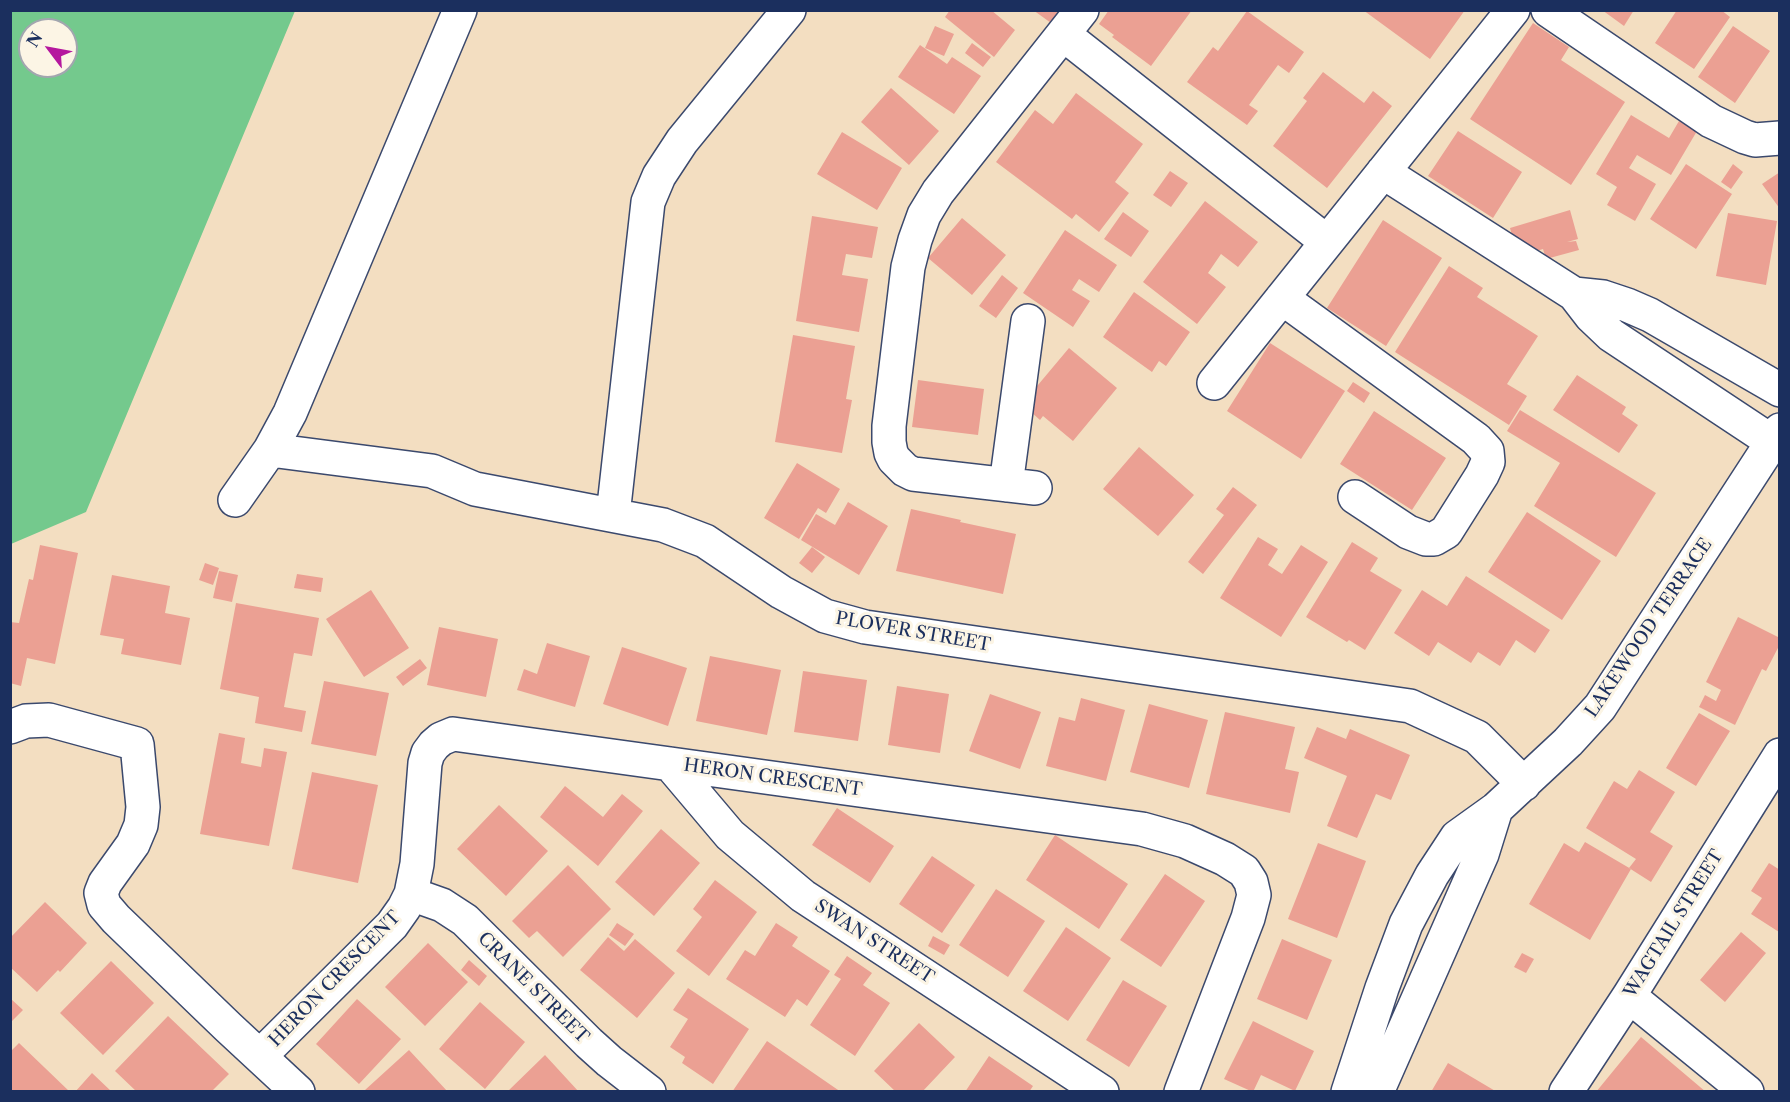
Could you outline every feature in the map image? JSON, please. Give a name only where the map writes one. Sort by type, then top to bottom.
[{"type":"street","points":[[235,500],[270,450],[290,413],[460,10]]},
{"type":"street","points":[[613,515],[648,202],[659,176],[682,141],[789,10]]},
{"type":"street","points":[[1214,383],[1513,10]]},
{"type":"street","points":[[1548,10],[1711,121],[1755,140],[1779,138]]},
{"type":"street","points":[[1028,321],[1020,486],[913,474],[899,465],[891,453],[889,426],[908,267],[924,215],[938,192],[1073,22],[1327,243]]},
{"type":"street","points":[[1383,172],[1574,294],[1591,316],[1611,335],[1775,435]]},
{"type":"street","points":[[1574,294],[1603,297],[1650,315],[1779,390]]},
{"type":"street","points":[[1282,298],[1476,439],[1487,451],[1488,462],[1482,475],[1446,532],[1434,539],[1426,539],[1408,532],[1355,497]]},
{"type":"street","name":"LAKEWOOD TERRACE","points":[[1348,1092],[1382,988],[1406,924],[1426,885],[1456,837],[1496,809],[1524,784],[1568,742],[1600,707],[1775,435]]},
{"type":"street","name":"PLOVER STREET","points":[[270,450],[432,471],[475,489],[663,525],[705,541],[781,592],[825,616],[865,627],[1410,706],[1477,737],[1524,784]]},
{"type":"street","points":[[10,727],[26,721],[49,720],[137,744],[143,807],[141,825],[133,844],[105,883],[101,893],[104,905],[298,1092]]},
{"type":"street","name":"HERON CRESCENT","points":[[261,1055],[392,925],[404,908],[411,894],[417,864],[425,763],[428,753],[441,739],[453,734],[1142,829],[1185,841],[1225,859],[1240,868],[1251,882],[1254,895],[1181,1092]]},
{"type":"street","name":"WAGTAIL STREET","points":[[1566,1092],[1629,996],[1779,755]]},
{"type":"street","name":"SWAN STREET","points":[[670,764],[730,835],[785,882],[1102,1092]]},
{"type":"street","points":[[1377,1092],[1482,854],[1496,809]]},
{"type":"street","name":"CRANE STREET","points":[[411,894],[442,904],[465,920],[588,1043],[649,1092]]},
{"type":"street","points":[[1629,996],[1747,1092]]},
{"type":"green space","points":[[11,10],[295,11],[86,512],[11,544]]},
{"type":"building","points":[[950,10],[991,10],[1015,30],[994,57],[945,17]]},
{"type":"building","points":[[1033,10],[1071,10],[1058,28]]},
{"type":"building","points":[[1109,10],[1192,10],[1151,66],[1112,37],[1114,35],[1099,24]]},
{"type":"building","points":[[1363,10],[1465,10],[1430,59]]},
{"type":"building","points":[[1602,10],[1634,10],[1624,26]]},
{"type":"building","points":[[1677,10],[1721,10],[1730,17],[1694,69],[1655,43]]},
{"type":"building","points":[[1247,11],[1304,52],[1289,73],[1278,65],[1249,105],[1258,111],[1247,125],[1187,82],[1213,47],[1218,51]]},
{"type":"building","points":[[1533,23],[1569,47],[1561,60],[1625,102],[1571,185],[1470,119]]},
{"type":"building","points":[[935,26],[954,34],[944,56],[925,48]]},
{"type":"building","points":[[1733,26],[1770,51],[1735,103],[1698,77]]},
{"type":"building","points":[[972,43],[991,57],[983,67],[965,53]]},
{"type":"building","points":[[920,45],[947,64],[952,57],[981,76],[954,114],[898,77]]},
{"type":"building","points":[[1323,72],[1364,103],[1373,91],[1392,106],[1327,188],[1273,146],[1307,101],[1303,98]]},
{"type":"building","points":[[891,88],[939,131],[909,165],[861,122]]},
{"type":"building","points":[[1076,93],[1143,144],[1115,182],[1129,193],[1099,232],[1076,214],[1072,219],[996,162],[1035,110],[1053,124]]},
{"type":"building","points":[[1631,115],[1669,138],[1679,121],[1697,131],[1671,175],[1637,155],[1629,168],[1656,184],[1635,221],[1607,205],[1617,187],[1596,174]]},
{"type":"building","points":[[1458,131],[1522,172],[1493,218],[1428,176]]},
{"type":"building","points":[[842,132],[902,168],[877,210],[817,174]]},
{"type":"building","points":[[1686,164],[1732,194],[1696,249],[1650,219]]},
{"type":"building","points":[[1733,164],[1743,172],[1731,189],[1721,182]]},
{"type":"building","points":[[1170,171],[1188,183],[1171,207],[1153,195]]},
{"type":"building","points":[[1780,172],[1780,209],[1762,184]]},
{"type":"building","points":[[1205,201],[1258,242],[1238,267],[1221,254],[1208,273],[1226,287],[1197,324],[1143,282]]},
{"type":"building","points":[[1570,210],[1578,239],[1567,242],[1576,241],[1579,250],[1546,259],[1543,249],[1518,257],[1510,228]]},
{"type":"building","points":[[1123,212],[1149,231],[1131,257],[1104,239]]},
{"type":"building","points":[[1728,213],[1777,221],[1766,285],[1716,276]]},
{"type":"building","points":[[812,216],[878,227],[872,258],[846,254],[842,275],[868,279],[859,332],[796,321]]},
{"type":"building","points":[[962,218],[1006,255],[972,295],[928,258]]},
{"type":"building","points":[[1383,220],[1442,258],[1386,346],[1327,308]]},
{"type":"building","points":[[1065,230],[1117,265],[1099,292],[1079,279],[1072,290],[1090,301],[1073,327],[1023,293]]},
{"type":"building","points":[[1449,266],[1483,288],[1477,297],[1538,336],[1507,384],[1527,396],[1509,425],[1395,352]]},
{"type":"building","points":[[1002,275],[1018,288],[996,318],[979,306]]},
{"type":"building","points":[[1134,292],[1190,332],[1166,366],[1159,361],[1152,372],[1103,337]]},
{"type":"building","points":[[793,335],[855,346],[846,399],[852,400],[842,453],[775,442]]},
{"type":"building","points":[[1270,343],[1345,391],[1301,459],[1227,411]]},
{"type":"building","points":[[1069,348],[1117,388],[1073,441],[1043,416],[1040,420],[1022,404]]},
{"type":"building","points":[[1577,375],[1626,407],[1622,414],[1638,425],[1619,453],[1553,410]]},
{"type":"building","points":[[918,380],[984,389],[978,435],[912,427]]},
{"type":"building","points":[[1353,382],[1370,393],[1364,403],[1347,391]]},
{"type":"building","points":[[1520,410],[1656,493],[1616,557],[1534,506],[1560,463],[1507,431]]},
{"type":"building","points":[[1374,411],[1446,458],[1412,510],[1340,464]]},
{"type":"building","points":[[1139,447],[1194,495],[1158,536],[1103,489]]},
{"type":"building","points":[[797,463],[840,489],[826,513],[818,508],[799,539],[764,518]]},
{"type":"building","points":[[1233,487],[1257,505],[1203,574],[1188,562],[1224,515],[1216,509]]},
{"type":"building","points":[[848,502],[888,526],[859,575],[801,540],[816,514],[835,525]]},
{"type":"building","points":[[911,509],[1016,534],[1003,594],[896,571]]},
{"type":"building","points":[[1527,512],[1601,561],[1562,620],[1488,572]]},
{"type":"building","points":[[1258,537],[1278,549],[1268,565],[1282,574],[1301,545],[1328,562],[1281,637],[1220,598]]},
{"type":"building","points":[[1352,542],[1378,558],[1370,571],[1402,590],[1365,650],[1349,640],[1347,642],[1306,617]]},
{"type":"building","points":[[40,545],[78,553],[55,664],[27,658],[21,686],[10,683],[10,622],[19,623],[29,579],[33,580]]},
{"type":"building","points":[[812,547],[825,557],[812,573],[799,563]]},
{"type":"building","points":[[205,563],[219,568],[213,585],[199,580]]},
{"type":"building","points":[[219,571],[238,575],[232,602],[213,598]]},
{"type":"building","points":[[297,574],[323,578],[321,592],[294,588]]},
{"type":"building","points":[[112,575],[170,586],[165,613],[190,618],[181,665],[121,654],[124,639],[100,635]]},
{"type":"building","points":[[1466,576],[1550,630],[1535,653],[1516,640],[1500,666],[1478,652],[1471,663],[1438,642],[1429,656],[1394,633],[1422,590],[1447,606]]},
{"type":"building","points":[[371,590],[409,648],[364,677],[326,619]]},
{"type":"building","points":[[236,603],[319,618],[312,656],[294,653],[284,707],[306,711],[302,732],[255,723],[259,697],[220,689]]},
{"type":"building","points":[[1738,617],[1780,638],[1780,644],[1766,671],[1762,669],[1735,725],[1699,707],[1705,695],[1716,701],[1721,690],[1706,682]]},
{"type":"building","points":[[439,627],[498,639],[486,697],[427,685]]},
{"type":"building","points":[[547,643],[590,656],[575,707],[517,690],[524,669],[537,674]]},
{"type":"building","points":[[622,647],[687,668],[668,726],[603,704]]},
{"type":"building","points":[[710,656],[781,670],[767,735],[696,721]]},
{"type":"building","points":[[420,659],[427,668],[403,686],[396,677]]},
{"type":"building","points":[[803,671],[867,680],[858,741],[794,732]]},
{"type":"building","points":[[324,681],[389,693],[376,756],[311,744]]},
{"type":"building","points":[[897,686],[949,694],[940,753],[888,745]]},
{"type":"building","points":[[990,694],[1041,712],[1020,769],[969,751]]},
{"type":"building","points":[[1081,698],[1125,710],[1106,781],[1046,766],[1059,717],[1075,721]]},
{"type":"building","points":[[1149,704],[1208,720],[1189,788],[1130,772]]},
{"type":"building","points":[[1225,712],[1295,727],[1285,769],[1299,772],[1290,813],[1206,794]]},
{"type":"building","points":[[1699,713],[1730,731],[1696,786],[1666,768]]},
{"type":"building","points":[[1317,727],[1346,739],[1350,729],[1410,755],[1391,800],[1376,794],[1357,838],[1327,826],[1347,776],[1304,758]]},
{"type":"building","points":[[219,733],[245,738],[241,763],[261,767],[264,748],[287,752],[269,846],[200,834]]},
{"type":"building","points":[[1639,770],[1675,792],[1650,832],[1673,846],[1651,882],[1629,868],[1636,859],[1586,828],[1614,781],[1627,789]]},
{"type":"building","points":[[312,772],[378,785],[358,883],[292,869]]},
{"type":"building","points":[[565,786],[603,817],[622,794],[643,811],[598,866],[540,817]]},
{"type":"building","points":[[499,805],[548,851],[506,896],[457,849]]},
{"type":"building","points":[[837,808],[894,846],[870,883],[812,845]]},
{"type":"building","points":[[661,829],[700,863],[654,916],[615,882]]},
{"type":"building","points":[[1055,835],[1128,884],[1099,929],[1026,880]]},
{"type":"building","points":[[1585,842],[1631,869],[1590,940],[1529,904],[1564,843],[1579,852]]},
{"type":"building","points":[[1318,843],[1366,861],[1337,938],[1288,919]]},
{"type":"building","points":[[932,856],[975,885],[942,933],[899,904]]},
{"type":"building","points":[[1769,863],[1780,870],[1779,932],[1751,914],[1762,898],[1751,891]]},
{"type":"building","points":[[568,865],[611,909],[563,957],[537,931],[529,938],[512,921]]},
{"type":"building","points":[[1165,874],[1205,901],[1161,967],[1120,940]]},
{"type":"building","points":[[715,880],[757,912],[709,976],[676,951],[702,917],[693,909]]},
{"type":"building","points":[[996,889],[1045,921],[1008,977],[959,945]]},
{"type":"building","points":[[45,902],[87,943],[60,972],[58,970],[37,992],[10,967],[10,938]]},
{"type":"building","points":[[617,923],[634,934],[625,946],[609,935]]},
{"type":"building","points":[[776,923],[798,937],[792,946],[830,971],[807,1006],[797,999],[785,1017],[726,979],[745,950],[755,956]]},
{"type":"building","points":[[1066,927],[1111,958],[1068,1021],[1023,991]]},
{"type":"building","points":[[1741,932],[1766,953],[1725,1002],[1700,980]]},
{"type":"building","points":[[933,936],[950,945],[944,955],[928,946]]},
{"type":"building","points":[[608,937],[624,951],[635,939],[675,973],[637,1018],[580,970]]},
{"type":"building","points":[[1282,939],[1332,960],[1307,1020],[1257,999]]},
{"type":"building","points":[[428,943],[468,982],[425,1026],[385,987]]},
{"type":"building","points":[[1522,953],[1534,959],[1526,973],[1514,967]]},
{"type":"building","points":[[847,956],[872,973],[863,985],[890,1003],[855,1056],[810,1025],[841,979],[834,975]]},
{"type":"building","points":[[469,960],[487,976],[479,986],[461,970]]},
{"type":"building","points":[[111,961],[154,1003],[103,1055],[60,1013]]},
{"type":"building","points":[[1123,980],[1167,1006],[1129,1067],[1086,1040]]},
{"type":"building","points":[[688,988],[749,1029],[713,1084],[682,1063],[685,1057],[670,1047],[688,1019],[673,1010]]},
{"type":"building","points":[[10,998],[23,1010],[10,1023]]},
{"type":"building","points":[[357,999],[401,1039],[359,1084],[316,1044]]},
{"type":"building","points":[[480,1002],[525,1042],[485,1089],[439,1049]]},
{"type":"building","points":[[168,1016],[229,1074],[211,1092],[137,1092],[115,1071]]},
{"type":"building","points":[[1253,1021],[1314,1051],[1295,1091],[1261,1075],[1253,1092],[1224,1079]]},
{"type":"building","points":[[919,1023],[955,1057],[922,1092],[896,1092],[874,1071]]},
{"type":"building","points":[[1641,1037],[1706,1092],[1596,1092]]},
{"type":"building","points":[[767,1041],[841,1092],[732,1092]]},
{"type":"building","points":[[19,1043],[70,1092],[10,1092],[10,1052]]},
{"type":"building","points":[[409,1050],[448,1092],[367,1092],[365,1090]]},
{"type":"building","points":[[545,1055],[579,1092],[507,1092]]},
{"type":"building","points":[[989,1056],[1033,1086],[1029,1092],[965,1092]]},
{"type":"building","points":[[1448,1063],[1497,1092],[1431,1092]]},
{"type":"building","points":[[92,1073],[112,1092],[75,1092]]}]
